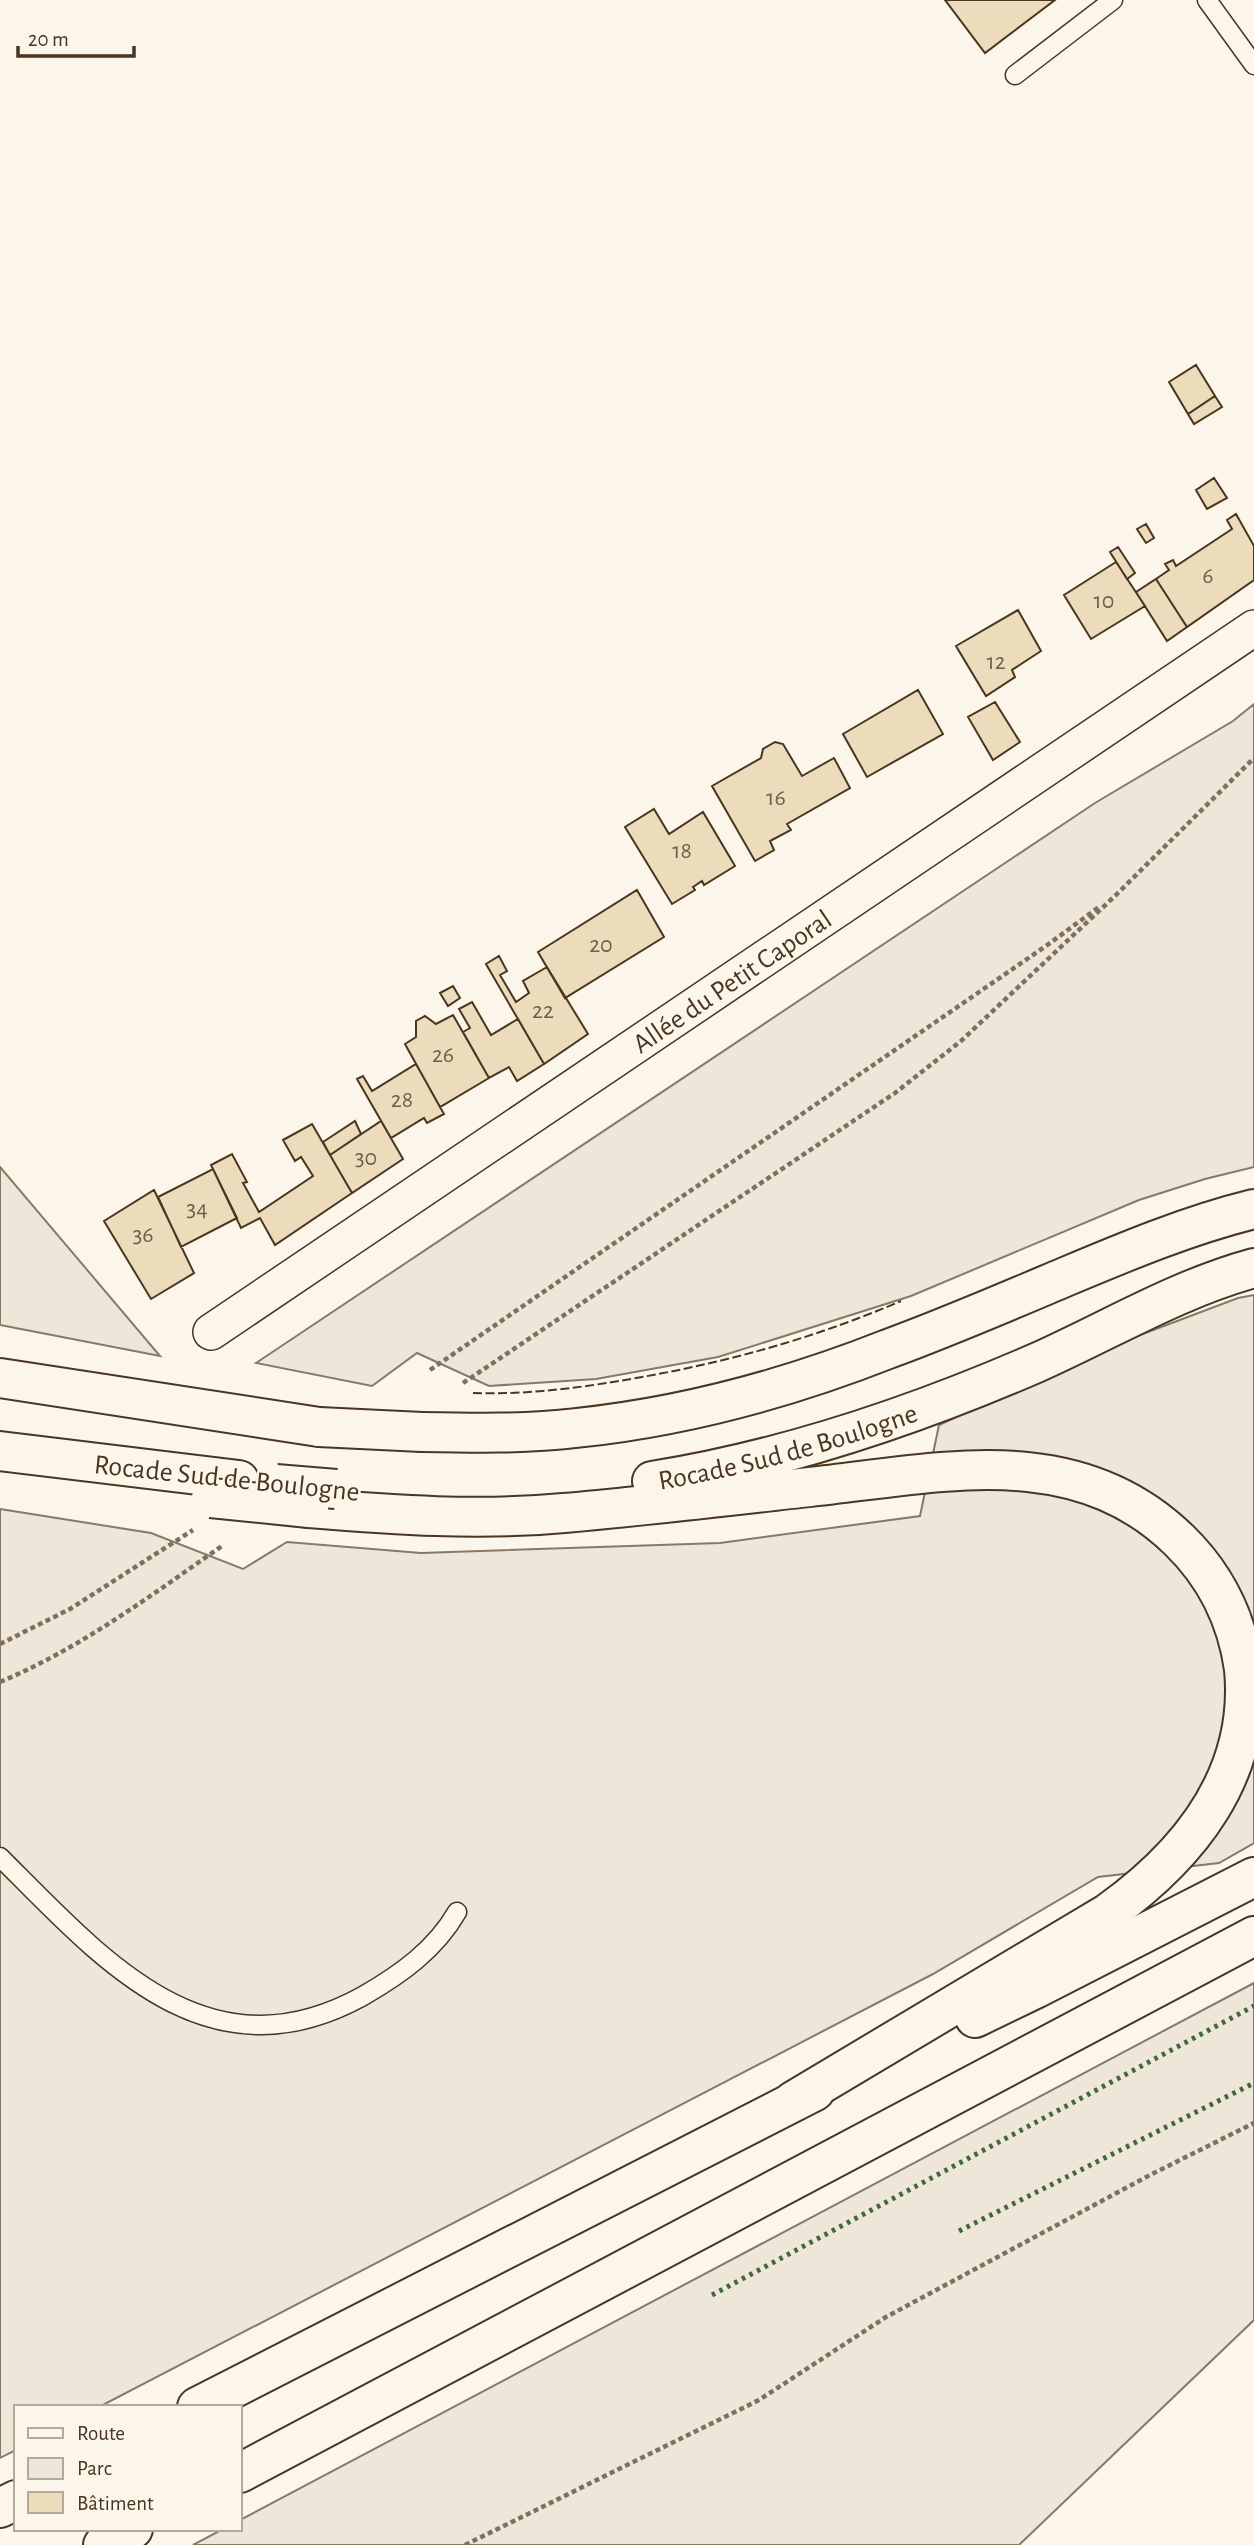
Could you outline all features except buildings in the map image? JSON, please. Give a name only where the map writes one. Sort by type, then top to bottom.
[{"type":"highway","name":"Rocade Sud de Boulogne","points":[[0,1378],[319,1427],[504,1433],[578,1428],[648,1417],[744,1396],[818,1374],[876,1354],[1168,1236],[1254,1209]]},
{"type":"highway","name":"Rocade Sud de Boulogne","points":[[323,1499],[522,1495],[645,1482],[739,1464],[846,1434],[956,1396],[1064,1350],[1175,1296],[1220,1277],[1254,1268]]},
{"type":"highway","name":"Rocade Sud de Boulogne","points":[[0,1451],[216,1501]]},
{"type":"highway","points":[[0,1473],[216,1501],[323,1499],[439,1517],[537,1516],[891,1478],[1013,1470],[1060,1476],[1100,1487],[1123,1497],[1168,1529],[1200,1562],[1227,1606],[1241,1649],[1247,1705],[1244,1731],[1228,1777],[1184,1846],[1149,1882],[1108,1913],[793,2101]]},
{"type":"highway","points":[[201,2405],[793,2101],[1035,1989],[1254,1877]]},
{"type":"highway","points":[[242,2472],[1254,1936]]},
{"type":"highway","points":[[103,2545],[129,2531]]},
{"type":"street","name":"Allée du Petit Caporal","points":[[211,1332],[1254,628]]},
{"type":"lane","points":[[1015,75],[1113,0]]},
{"type":"lane","points":[[1207,0],[1254,65]]},
{"type":"lane","points":[[0,1857],[85,1941],[141,1986],[198,2014],[245,2025],[292,2023],[338,2009],[359,1998],[416,1961],[447,1929],[457,1912]]},
{"type":"path","points":[[463,1383],[922,1074],[961,1041],[1117,894],[1254,758]]},
{"type":"path","points":[[430,1370],[1046,946],[1117,894]]},
{"type":"path","points":[[0,1644],[70,1609],[216,1501]]},
{"type":"path","points":[[0,1682],[82,1641],[222,1546]]},
{"type":"path","points":[[465,2545],[759,2400],[886,2317],[1150,2175],[1254,2123]]},
{"type":"green space","points":[[1254,704],[1254,1167],[1139,1200],[911,1296],[718,1357],[596,1379],[489,1386],[417,1353],[372,1386],[256,1363],[1095,803],[1233,721]]},
{"type":"green space","points":[[0,1167],[160,1356],[0,1325]]},
{"type":"green space","points":[[1254,1295],[1254,1843],[1219,1863],[1098,1877],[933,1974],[103,2405],[14,2405],[14,2451],[0,2458],[0,1509],[151,1533],[243,1569],[287,1542],[421,1553],[720,1543],[920,1516],[939,1425],[1103,1349],[1238,1298]]},
{"type":"green space","points":[[1254,1983],[1254,2320],[1019,2545],[193,2545],[219,2531],[242,2531],[242,2519]]},
{"type":"hedge","points":[[712,2295],[1254,2006]]},
{"type":"hedge","points":[[959,2231],[1254,2083]]},
{"type":"fence","points":[[473,1393],[558,1390],[676,1371],[806,1337],[901,1301]]}]
